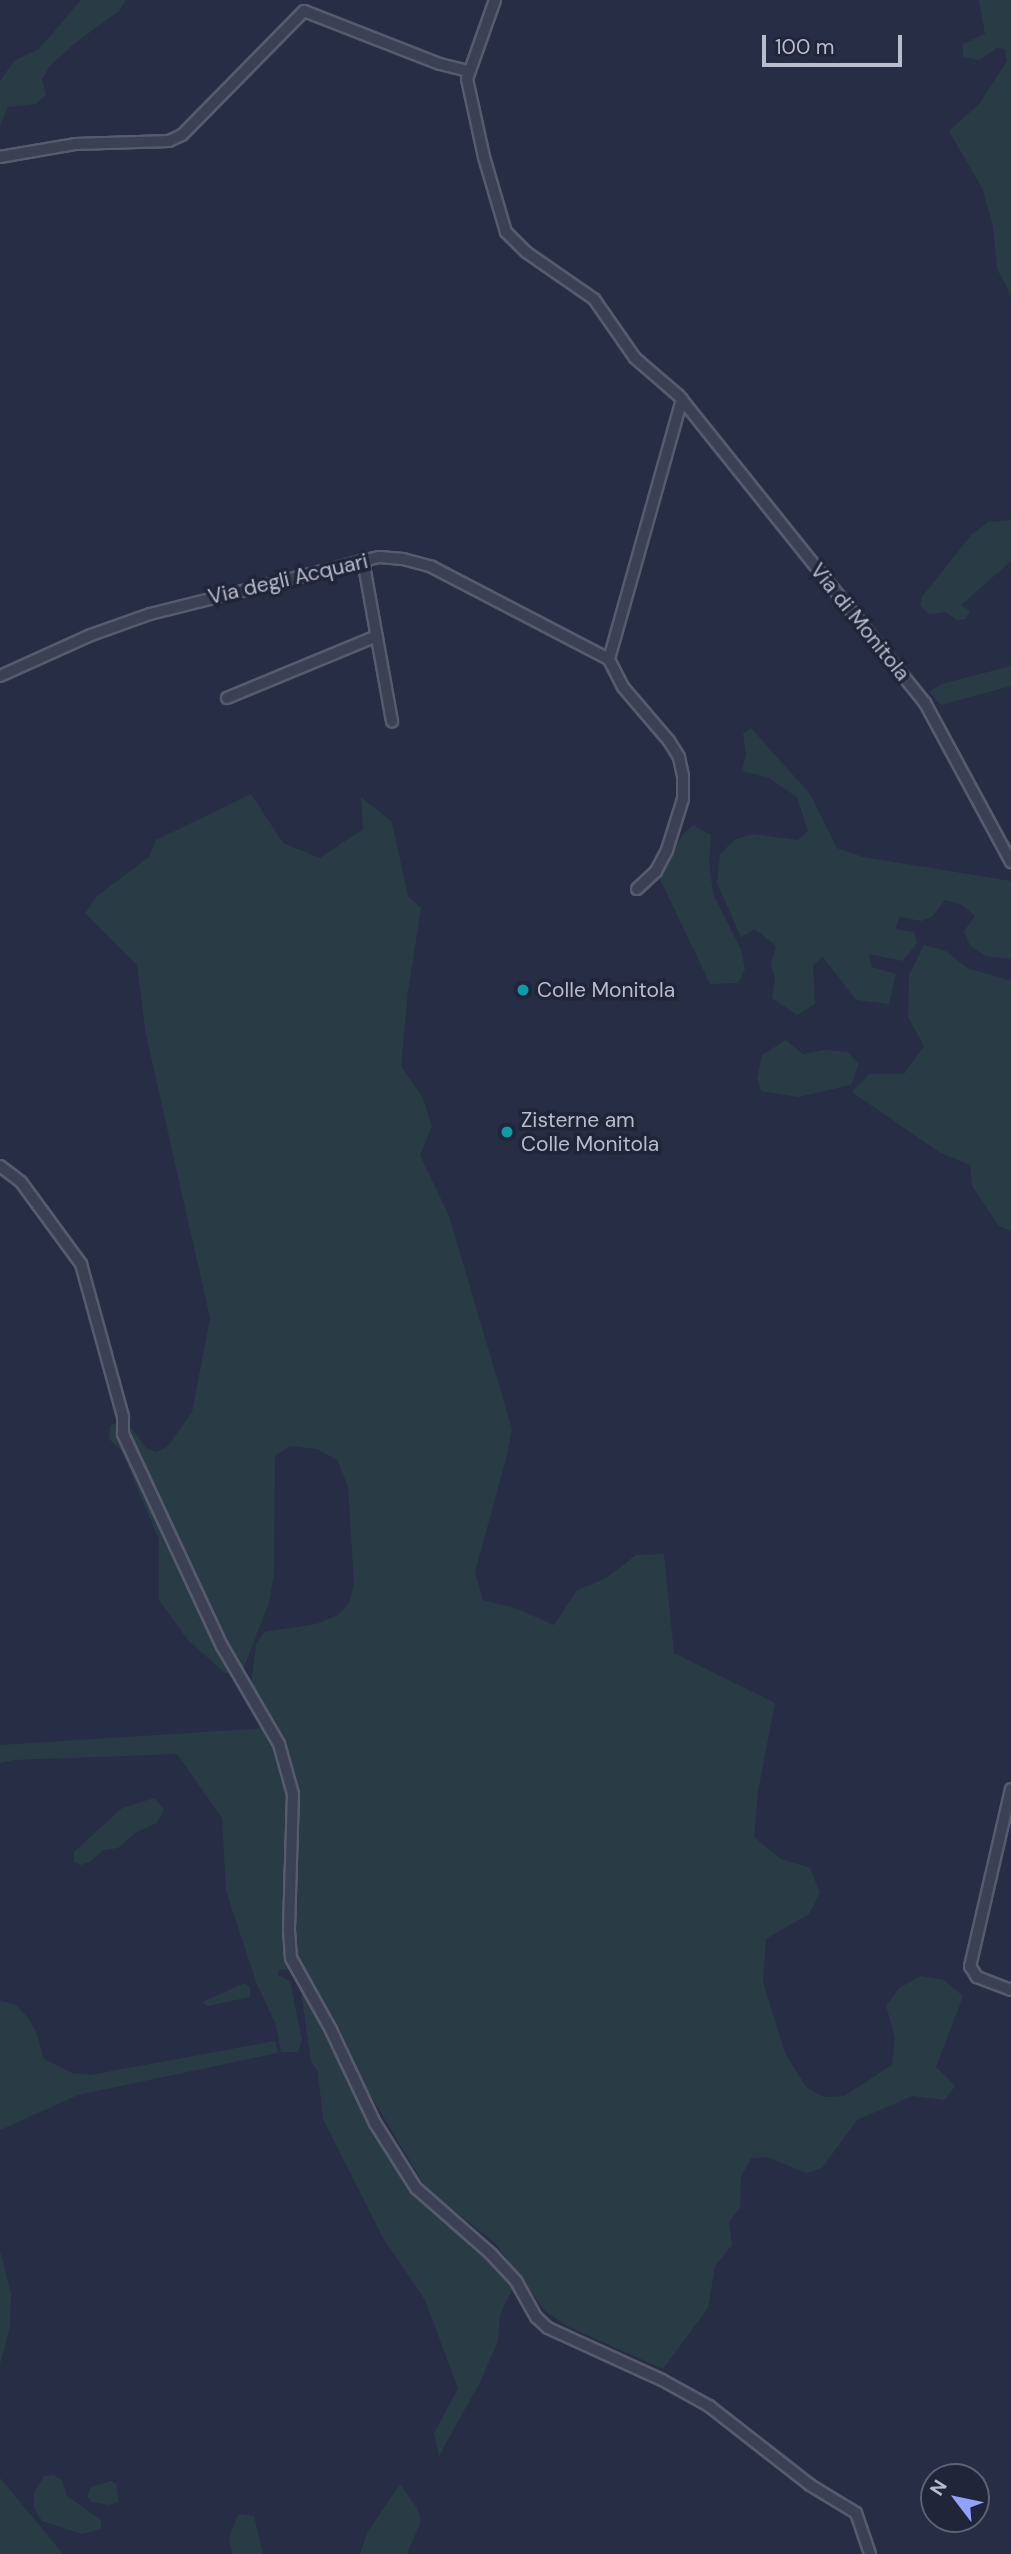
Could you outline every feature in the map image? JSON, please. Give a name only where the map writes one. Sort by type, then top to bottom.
[{"type":"street","points":[[0,157],[75,144],[169,141],[182,135],[304,11],[440,64],[469,71],[495,0]]},
{"type":"street","name":"Via di Monitola","points":[[469,71],[468,86],[482,149],[508,236],[526,253],[594,299],[635,358],[682,399],[925,703],[1011,862]]},
{"type":"street","points":[[636,889],[656,871],[667,850],[682,799],[683,776],[676,753],[660,728],[623,687],[609,659],[682,399]]},
{"type":"street","name":"Via degli Acquari","points":[[0,676],[91,635],[150,614],[363,560],[397,558],[432,567],[609,659]]},
{"type":"street","points":[[363,560],[392,721]]},
{"type":"street","points":[[226,698],[377,636]]},
{"type":"street","points":[[0,1166],[20,1182],[81,1264],[123,1417],[123,1434],[222,1646],[279,1744],[293,1794],[289,1930],[291,1958],[331,2029],[374,2123],[416,2188],[491,2254],[516,2281],[536,2317],[548,2328],[662,2380],[709,2406],[810,2485],[856,2513],[870,2554]]},
{"type":"street","points":[[1011,1789],[970,1966],[977,1978],[1011,1990]]},
{"type":"shaded area","points":[[81,0],[126,0],[119,11],[75,43],[50,66],[42,79],[46,95],[36,104],[8,107],[0,125],[0,82],[4,75],[15,60],[39,49]]},
{"type":"shaded area","points":[[979,0],[1011,0],[1011,295],[997,269],[993,226],[982,188],[949,131],[980,103],[1007,61],[1005,49],[997,48],[980,60],[963,57],[963,44],[985,34]]},
{"type":"shaded area","points":[[1011,520],[1011,561],[961,605],[970,611],[966,619],[957,620],[946,612],[929,614],[920,605],[922,597],[972,534],[988,522]]},
{"type":"shaded area","points":[[1011,666],[1011,686],[941,705],[929,692],[941,684]]},
{"type":"shaded area","points":[[751,728],[810,794],[837,848],[863,857],[1011,881],[1011,959],[986,956],[970,946],[964,931],[975,916],[962,905],[945,900],[933,916],[921,921],[900,917],[895,929],[914,932],[917,943],[903,961],[869,954],[872,967],[896,974],[889,1004],[856,1000],[823,957],[813,965],[815,1004],[797,1015],[772,998],[775,979],[771,964],[776,946],[755,929],[741,937],[717,883],[720,854],[734,840],[753,834],[798,840],[808,831],[797,797],[769,778],[742,771],[746,754],[743,734]]},
{"type":"shaded area","points":[[251,794],[283,843],[320,858],[363,829],[361,797],[392,822],[408,896],[421,908],[408,992],[401,1066],[423,1098],[432,1126],[420,1155],[449,1216],[512,1429],[475,1572],[483,1600],[515,1608],[554,1625],[577,1590],[605,1579],[636,1555],[664,1554],[674,1653],[775,1703],[758,1791],[754,1837],[779,1858],[810,1868],[820,1893],[809,1914],[766,1939],[763,1982],[785,2053],[806,2087],[824,2097],[844,2096],[892,2065],[895,2037],[886,2006],[899,1988],[921,1976],[944,1980],[963,1996],[936,2067],[955,2086],[945,2100],[912,2096],[857,2120],[822,2168],[807,2173],[766,2157],[751,2158],[741,2177],[740,2208],[729,2222],[732,2245],[715,2266],[708,2308],[663,2369],[567,2326],[545,2311],[495,2243],[426,2188],[365,2086],[340,2030],[315,1991],[297,1954],[293,1940],[298,1813],[294,1775],[251,1686],[256,1644],[264,1632],[316,1624],[338,1615],[349,1603],[354,1585],[348,1486],[337,1460],[317,1449],[290,1446],[275,1456],[274,1574],[269,1603],[242,1672],[225,1673],[188,1640],[159,1600],[159,1539],[121,1450],[109,1439],[110,1425],[127,1422],[146,1448],[157,1452],[168,1446],[192,1412],[210,1318],[146,1035],[137,965],[85,913],[97,896],[149,857],[156,840]]},
{"type":"shaded area","points":[[693,825],[711,835],[709,862],[713,894],[741,950],[745,969],[738,983],[710,984],[660,879],[682,835]]},
{"type":"shaded area","points":[[924,945],[946,951],[967,968],[1011,981],[1011,1231],[999,1226],[972,1186],[970,1165],[939,1152],[852,1092],[869,1074],[904,1074],[924,1046],[908,1017],[909,975]]},
{"type":"shaded area","points":[[786,1040],[803,1054],[825,1050],[848,1052],[859,1064],[851,1085],[798,1097],[761,1091],[757,1079],[762,1055]]},
{"type":"shaded area","points":[[266,1728],[275,1745],[290,1790],[290,1963],[288,1969],[279,1970],[278,1975],[290,1981],[302,2040],[298,2052],[281,2052],[276,2025],[256,1982],[226,1891],[222,1818],[177,1754],[15,1760],[0,1763],[0,1745]]},
{"type":"shaded area","points":[[154,1798],[164,1809],[157,1823],[135,1833],[118,1848],[103,1850],[91,1861],[81,1865],[74,1862],[74,1852],[122,1808]]},
{"type":"shaded area","points":[[245,1983],[250,1988],[250,1997],[208,2006],[202,2002]]},
{"type":"shaded area","points":[[301,1992],[313,2004],[355,2094],[412,2190],[466,2234],[514,2286],[500,2315],[498,2341],[480,2382],[439,2456],[434,2433],[458,2388],[425,2300],[383,2238],[323,2119],[318,2072],[311,2061]]},
{"type":"shaded area","points":[[0,2000],[17,2006],[28,2018],[36,2032],[44,2059],[72,2073],[90,2075],[275,2041],[278,2053],[78,2095],[0,2130]]},
{"type":"shaded area","points":[[0,2251],[11,2293],[10,2327],[0,2364]]},
{"type":"shaded area","points":[[53,2475],[62,2480],[67,2496],[101,2520],[101,2529],[82,2534],[42,2521],[34,2508],[34,2493],[44,2476]]},
{"type":"shaded area","points":[[0,2478],[34,2519],[63,2554],[0,2554]]},
{"type":"shaded area","points":[[111,2481],[116,2484],[119,2502],[108,2505],[92,2502],[87,2496],[91,2487]]},
{"type":"shaded area","points":[[400,2484],[417,2508],[421,2521],[407,2554],[360,2554],[367,2533]]},
{"type":"shaded area","points":[[238,2514],[254,2516],[263,2554],[232,2554],[229,2538]]},
{"type":"place","name":"Colle Monitola","points":[[523,990]]},
{"type":"place","name":"Zisterne am Colle Monitola","points":[[507,1132]]}]
